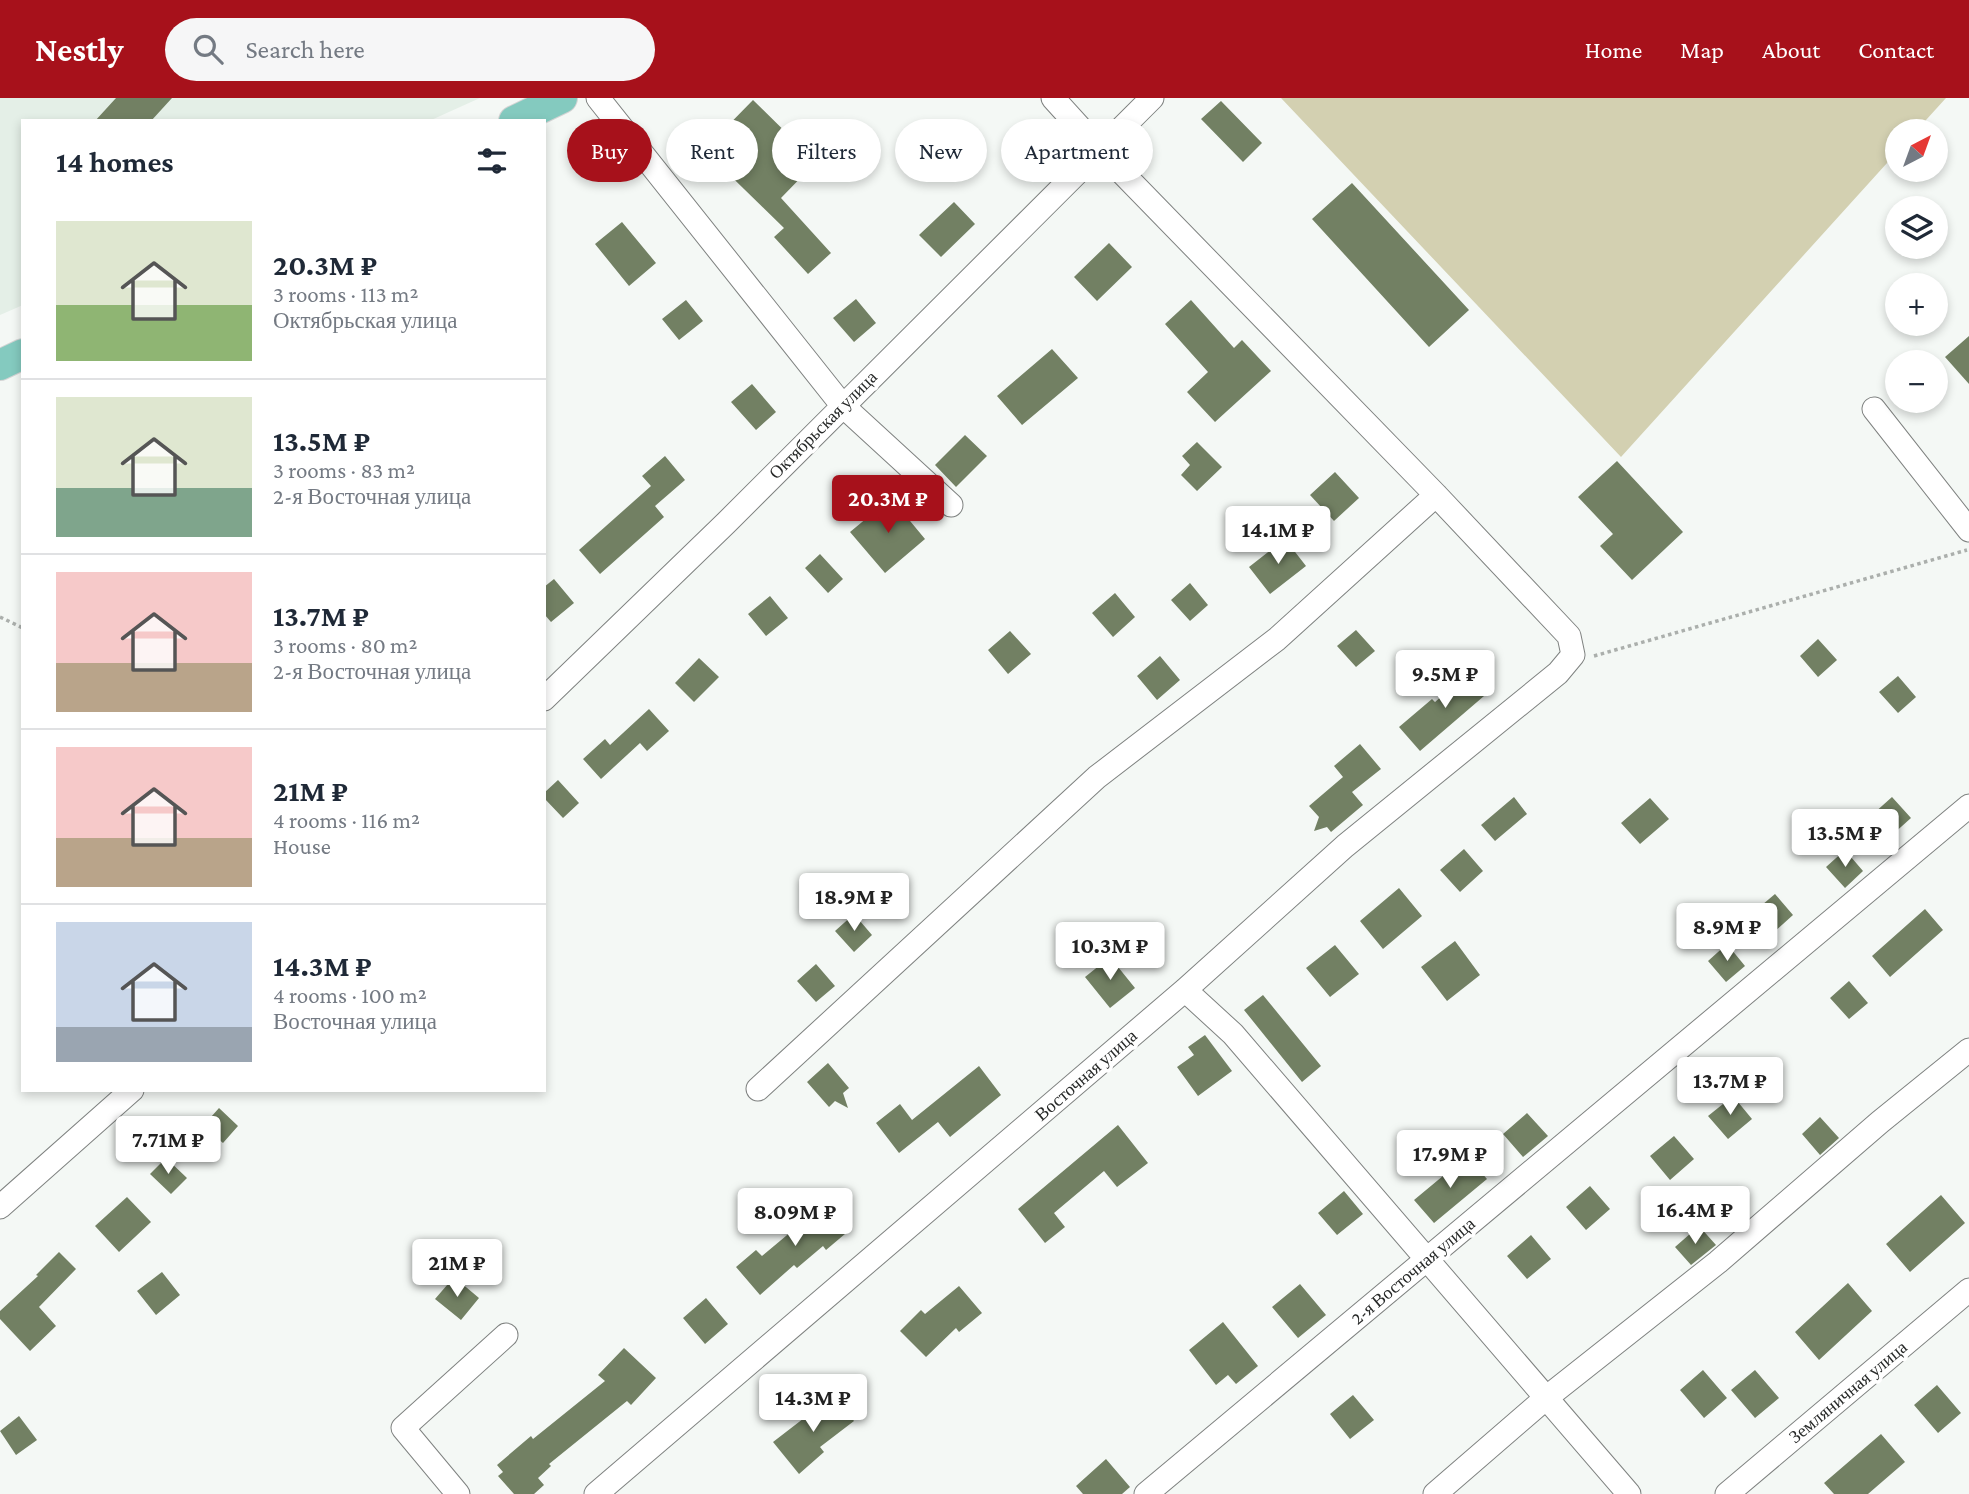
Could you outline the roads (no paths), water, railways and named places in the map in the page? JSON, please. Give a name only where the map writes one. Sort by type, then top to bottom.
[{"type":"main road","points":[[518,119],[562,98]]},
{"type":"main road","points":[[0,365],[21,355]]},
{"type":"street","points":[[598,98],[842,405],[951,505]]},
{"type":"street","points":[[1053,98],[1072,119]]},
{"type":"street","name":"Октябрьская улица","points":[[1132,119],[1152,98]]},
{"type":"street","name":"Октябрьская улица","points":[[546,697],[726,523],[1069,182]]},
{"type":"street","points":[[758,1089],[1097,777],[1277,639],[1436,495],[1131,182]]},
{"type":"street","points":[[1874,410],[1969,530]]},
{"type":"street","name":"Восточная улица","points":[[596,1494],[1185,990],[1345,846],[1558,673],[1569,660],[1569,636],[1436,495]]},
{"type":"street","name":"2-я Восточная улица","points":[[1146,1494],[1969,806]]},
{"type":"street","points":[[1185,990],[1233,1034],[1629,1494]]},
{"type":"street","points":[[1435,1494],[1546,1398],[1718,1262],[1880,1122],[1969,1050]]},
{"type":"street","points":[[0,1207],[130,1092]]},
{"type":"street","name":"Земляничная улица","points":[[1727,1494],[1969,1290]]},
{"type":"street","points":[[458,1494],[403,1428],[506,1335]]}]
